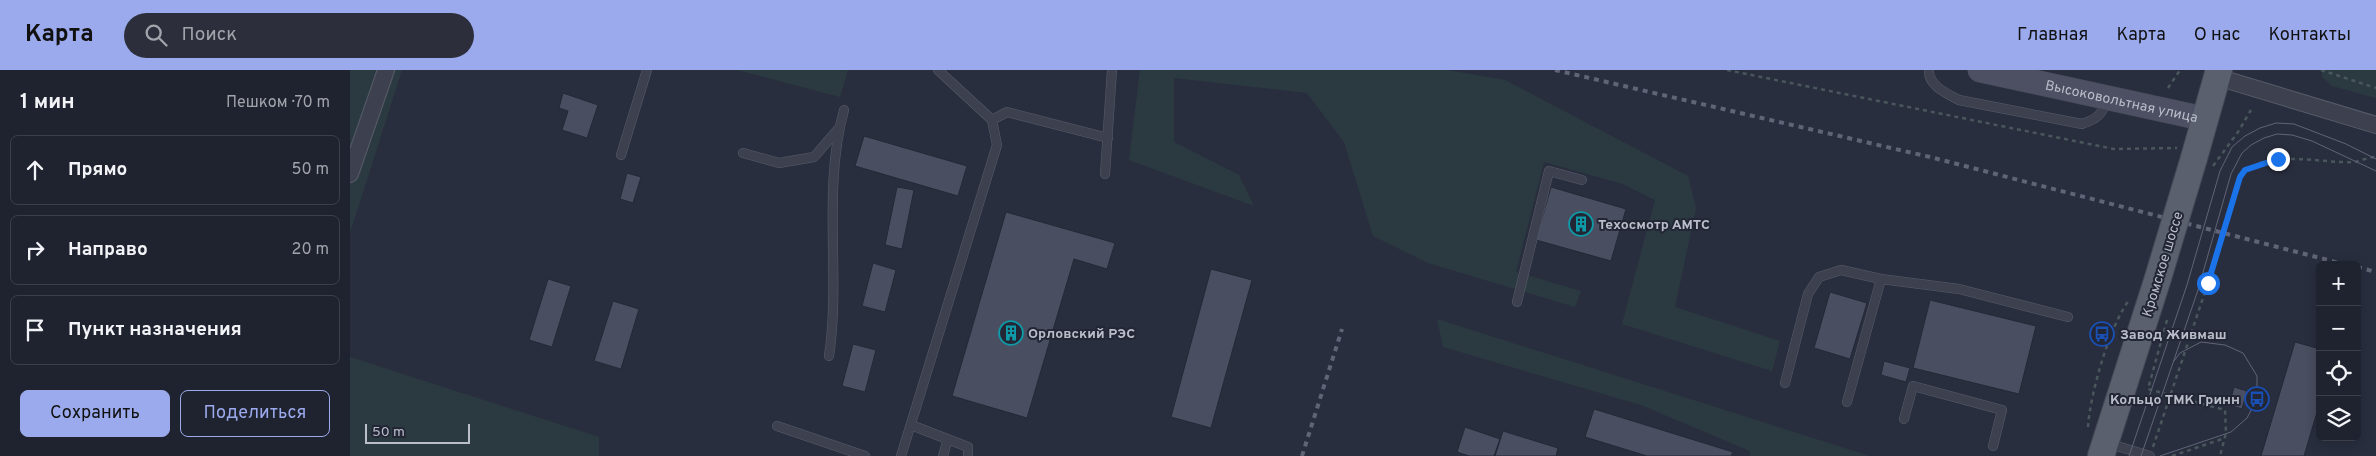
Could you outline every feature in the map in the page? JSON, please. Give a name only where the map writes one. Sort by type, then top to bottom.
[{"type":"main road","name":"Высоковольтная улица","points":[[1980,70],[2205,119]]},
{"type":"main road","name":"Кромское шоссе","points":[[2098,444],[2158,278],[2196,154],[2218,73]]},
{"type":"street","points":[[350,174],[386,70]]},
{"type":"street","points":[[2218,73],[2376,125]]},
{"type":"lane","points":[[621,155],[647,70]]},
{"type":"lane","points":[[901,456],[997,145],[992,120],[938,70]]},
{"type":"lane","points":[[1106,174],[1112,70]]},
{"type":"lane","points":[[1929,70],[1929,74],[1941,91],[1960,100],[2082,124],[2097,120],[2104,109],[2107,98]]},
{"type":"lane","points":[[829,356],[832,332],[832,228],[839,128],[844,110]]},
{"type":"lane","points":[[992,120],[1007,112],[1108,138]]},
{"type":"lane","points":[[743,153],[779,163],[814,157],[839,128]]},
{"type":"lane","points":[[1517,302],[1548,171],[1582,180]]},
{"type":"lane","points":[[1785,383],[1808,294],[1819,277],[1841,270],[1881,279],[1959,289],[2068,317]]},
{"type":"lane","points":[[1847,402],[1881,279]]},
{"type":"lane","points":[[1904,419],[1913,386],[2002,410],[1993,446]]},
{"type":"lane","points":[[911,425],[968,447],[968,456]]},
{"type":"lane","points":[[777,426],[865,456]]},
{"type":"lane","points":[[943,456],[948,439]]},
{"type":"lane","points":[[2098,444],[2150,456]]},
{"type":"path","points":[[1727,70],[2114,149],[2196,154],[2238,132],[2251,110]]},
{"type":"path","points":[[2168,88],[2180,70]]},
{"type":"path","points":[[2321,70],[2376,88]]},
{"type":"path","points":[[2150,456],[2208,283],[2240,177],[2245,170],[2278,159],[2355,162],[2376,157]]},
{"type":"path","points":[[2098,444],[2089,410],[2116,320],[2131,298]]},
{"type":"path","points":[[2168,318],[2148,389],[2225,410],[2225,438],[2220,456]]},
{"type":"path","points":[[2172,456],[2225,438]]},
{"type":"shaded area","points":[[350,70],[402,70],[350,233]]},
{"type":"shaded area","points":[[737,70],[848,70],[840,97]]},
{"type":"shaded area","points":[[1140,70],[1447,70],[1505,80],[1688,176],[1696,208],[1675,307],[1780,341],[1772,371],[1622,324],[1655,200],[1623,184],[1544,162],[1516,272],[1581,291],[1575,307],[1428,263],[1373,236],[1344,142],[1307,93],[1174,78],[1174,142],[1239,175],[1254,206],[1129,160]]},
{"type":"shaded area","points":[[2322,70],[2376,70],[2376,98],[2332,86],[2322,77]]},
{"type":"shaded area","points":[[1437,319],[1870,456],[1750,456],[1750,451],[1641,405],[1443,347]]},
{"type":"shaded area","points":[[350,357],[599,437],[599,456],[350,456]]},
{"type":"building","points":[[563,93],[598,105],[587,138],[562,130],[568,111],[559,108]]},
{"type":"building","points":[[864,136],[967,166],[958,196],[855,166]]},
{"type":"building","points":[[627,173],[641,177],[633,203],[620,199]]},
{"type":"building","points":[[897,187],[914,190],[902,249],[885,245]]},
{"type":"building","name":"Техосмотр АМТС","points":[[1551,187],[1626,209],[1611,261],[1536,240]]},
{"type":"building","name":"Орловский РЭС","points":[[1006,212],[1115,243],[1107,269],[1074,259],[1027,418],[952,396]]},
{"type":"building","points":[[873,263],[896,270],[885,312],[862,306]]},
{"type":"building","points":[[1211,269],[1252,280],[1211,428],[1171,417]]},
{"type":"building","points":[[548,279],[571,286],[552,347],[529,340]]},
{"type":"building","points":[[1830,292],[1867,303],[1850,359],[1814,348]]},
{"type":"building","points":[[1930,300],[2036,326],[2019,394],[1913,368]]},
{"type":"building","points":[[613,301],[639,309],[621,369],[594,361]]},
{"type":"building","points":[[2295,342],[2316,348],[2316,416],[2304,456],[2261,456]]},
{"type":"building","points":[[853,344],[876,350],[865,392],[842,386]]},
{"type":"building","points":[[1884,361],[1910,368],[1906,382],[1881,375]]},
{"type":"building","points":[[2234,387],[2247,391],[2242,409],[2229,405]]},
{"type":"building","points":[[1594,409],[1733,452],[1731,456],[1647,456],[1585,437]]},
{"type":"building","points":[[1465,427],[1500,439],[1494,456],[1469,456],[1457,452]]},
{"type":"building","points":[[1503,431],[1558,448],[1556,456],[1495,456]]},
{"type":"tram line","points":[[2129,456],[2187,285],[2220,171],[2232,147],[2245,136],[2260,128],[2276,123],[2294,124],[2346,144],[2376,159]]},
{"type":"tram line","points":[[2141,456],[2198,290],[2231,174],[2242,153],[2251,145],[2264,138],[2277,134],[2292,135],[2312,141],[2376,171]]},
{"type":"tram line","points":[[2160,456],[2231,432],[2247,418],[2257,399],[2257,376],[2243,353],[2225,345],[2201,342],[2180,353],[2174,361]]},
{"type":"railway","points":[[1555,70],[1930,157],[2332,261]]},
{"type":"railway","points":[[2361,268],[2376,272]]},
{"type":"railway","points":[[1302,456],[1342,329]]},
{"type":"place","name":"Техосмотр АМТС","points":[[1581,224]]},
{"type":"place","name":"Орловский РЭС","points":[[1011,333]]},
{"type":"place","name":"Завод Живмаш","points":[[2102,334]]},
{"type":"place","name":"Кольцо ТМК Гринн","points":[[2257,399]]},
{"type":"route","points":[[2208,283],[2240,177],[2245,170],[2278,159]]}]
